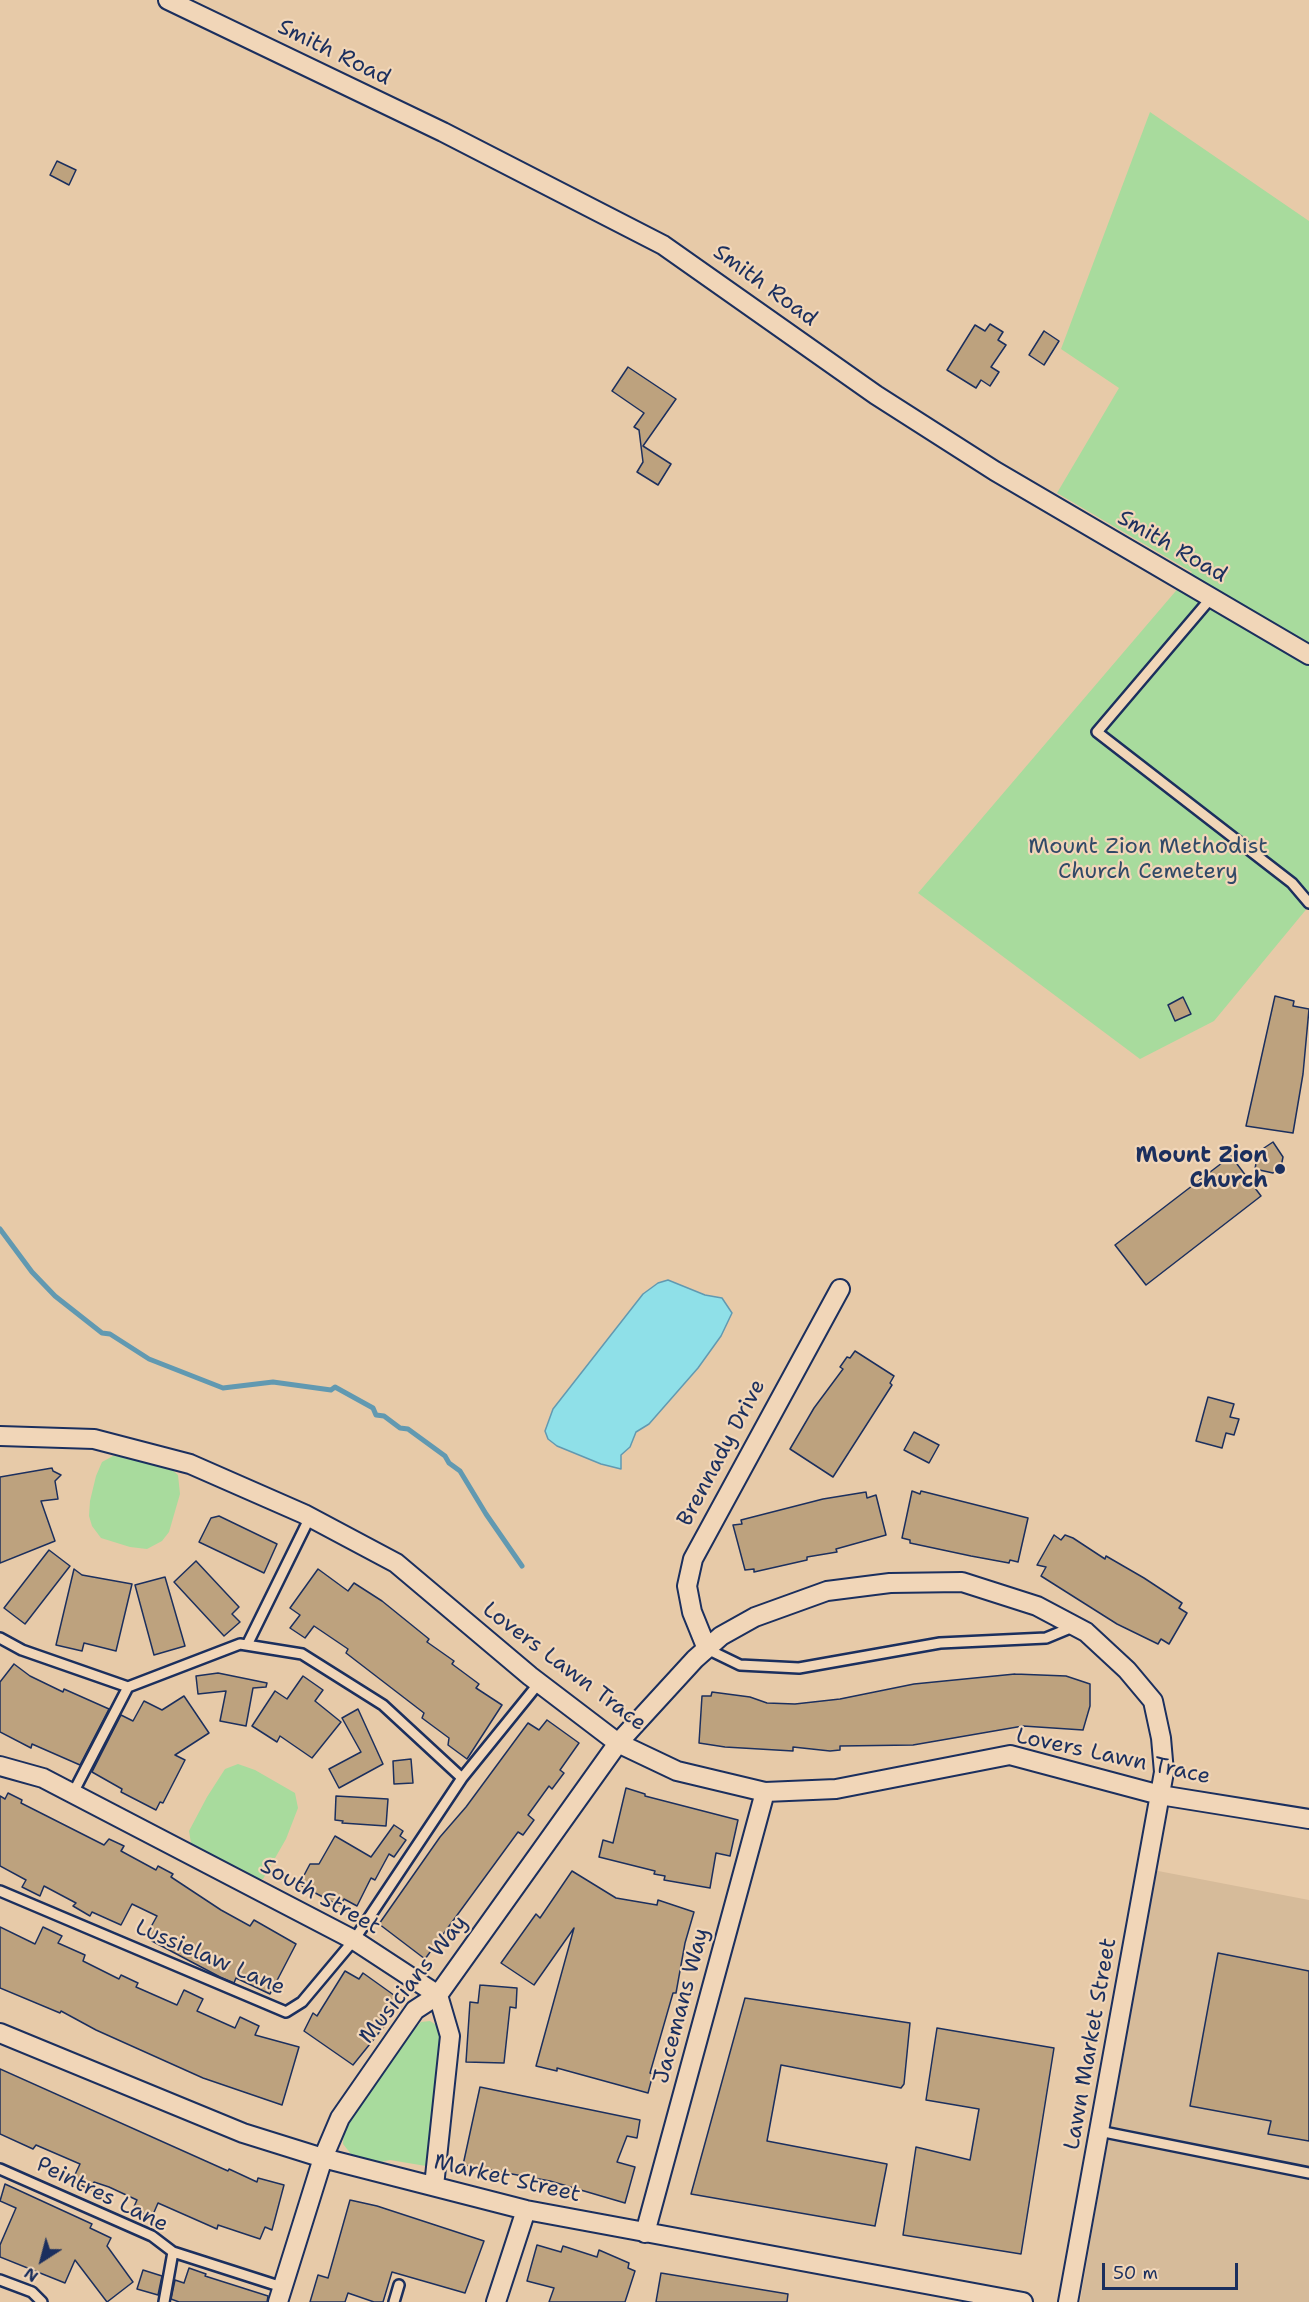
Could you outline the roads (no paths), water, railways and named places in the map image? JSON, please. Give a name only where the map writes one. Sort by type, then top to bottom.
[{"type":"street","name":"Smith Road","points":[[168,0],[443,132],[663,245],[876,396],[995,471],[1309,655]]},
{"type":"street","name":"Brennady Drive","points":[[706,1649],[692,1612],[687,1586],[693,1559],[840,1289]]},
{"type":"street","name":"Lovers Lawn Trace","points":[[0,1436],[94,1439],[190,1464],[310,1517],[396,1563],[539,1683],[618,1743],[677,1771],[765,1792],[836,1789],[1010,1755],[1160,1795],[1309,1819]]},
{"type":"street","name":"Musicians Way","points":[[280,2295],[323,2158],[340,2118],[415,2010],[438,1995],[618,1743],[721,1636],[754,1617],[827,1591],[890,1583],[962,1582],[1037,1606],[1075,1626]]},
{"type":"street","name":"Lawn Market Street","points":[[1068,2302],[1164,1772],[1153,1701],[1127,1670],[1086,1632],[1075,1626]]},
{"type":"street","name":"South Street","points":[[0,1766],[43,1778],[73,1793],[354,1940],[438,1995]]},
{"type":"street","name":"Jacemans Way","points":[[645,2233],[765,1792]]},
{"type":"street","points":[[434,2186],[450,2036],[438,1995]]},
{"type":"street","name":"Market Street","points":[[0,2033],[243,2133],[323,2158],[526,2210],[1023,2302]]},
{"type":"street","points":[[496,2302],[526,2210]]},
{"type":"lane","points":[[1211,598],[1097,732],[1292,883],[1309,903]]},
{"type":"lane","points":[[248,1646],[310,1517]]},
{"type":"lane","points":[[706,1649],[740,1665],[799,1668],[940,1643],[1046,1638],[1075,1626]]},
{"type":"lane","points":[[0,1638],[22,1650],[128,1687],[240,1644],[302,1654],[383,1705],[462,1778]]},
{"type":"lane","name":"Lussielaw Lane","points":[[0,1891],[286,2012],[302,2002],[354,1940],[462,1778],[539,1683]]},
{"type":"lane","points":[[73,1793],[128,1687]]},
{"type":"lane","points":[[1100,2131],[1309,2173]]},
{"type":"lane","name":"Peintres Lane","points":[[0,2169],[152,2236],[173,2252],[164,2302]]},
{"type":"lane","points":[[173,2252],[280,2295]]},
{"type":"lane","points":[[0,2280],[32,2292],[42,2302]]},
{"type":"lane","points":[[394,2302],[399,2285]]},
{"type":"water","points":[[668,1280],[705,1295],[722,1298],[732,1313],[721,1336],[698,1368],[649,1424],[636,1432],[630,1447],[621,1455],[621,1469],[601,1464],[557,1446],[548,1439],[545,1431],[553,1409],[643,1294],[658,1283]]},
{"type":"waterway","points":[[0,1229],[32,1272],[55,1296],[102,1333],[110,1334],[149,1359],[223,1388],[273,1382],[331,1390],[335,1387],[373,1408],[376,1415],[384,1416],[400,1428],[408,1429],[445,1456],[449,1463],[460,1471],[522,1566]]},
{"type":"place","name":"Mount Zion Church","points":[[1280,1169]]},
{"type":"park label","name":"Mount Zion Methodist Church Cemetery","points":[[1148,860]]}]
